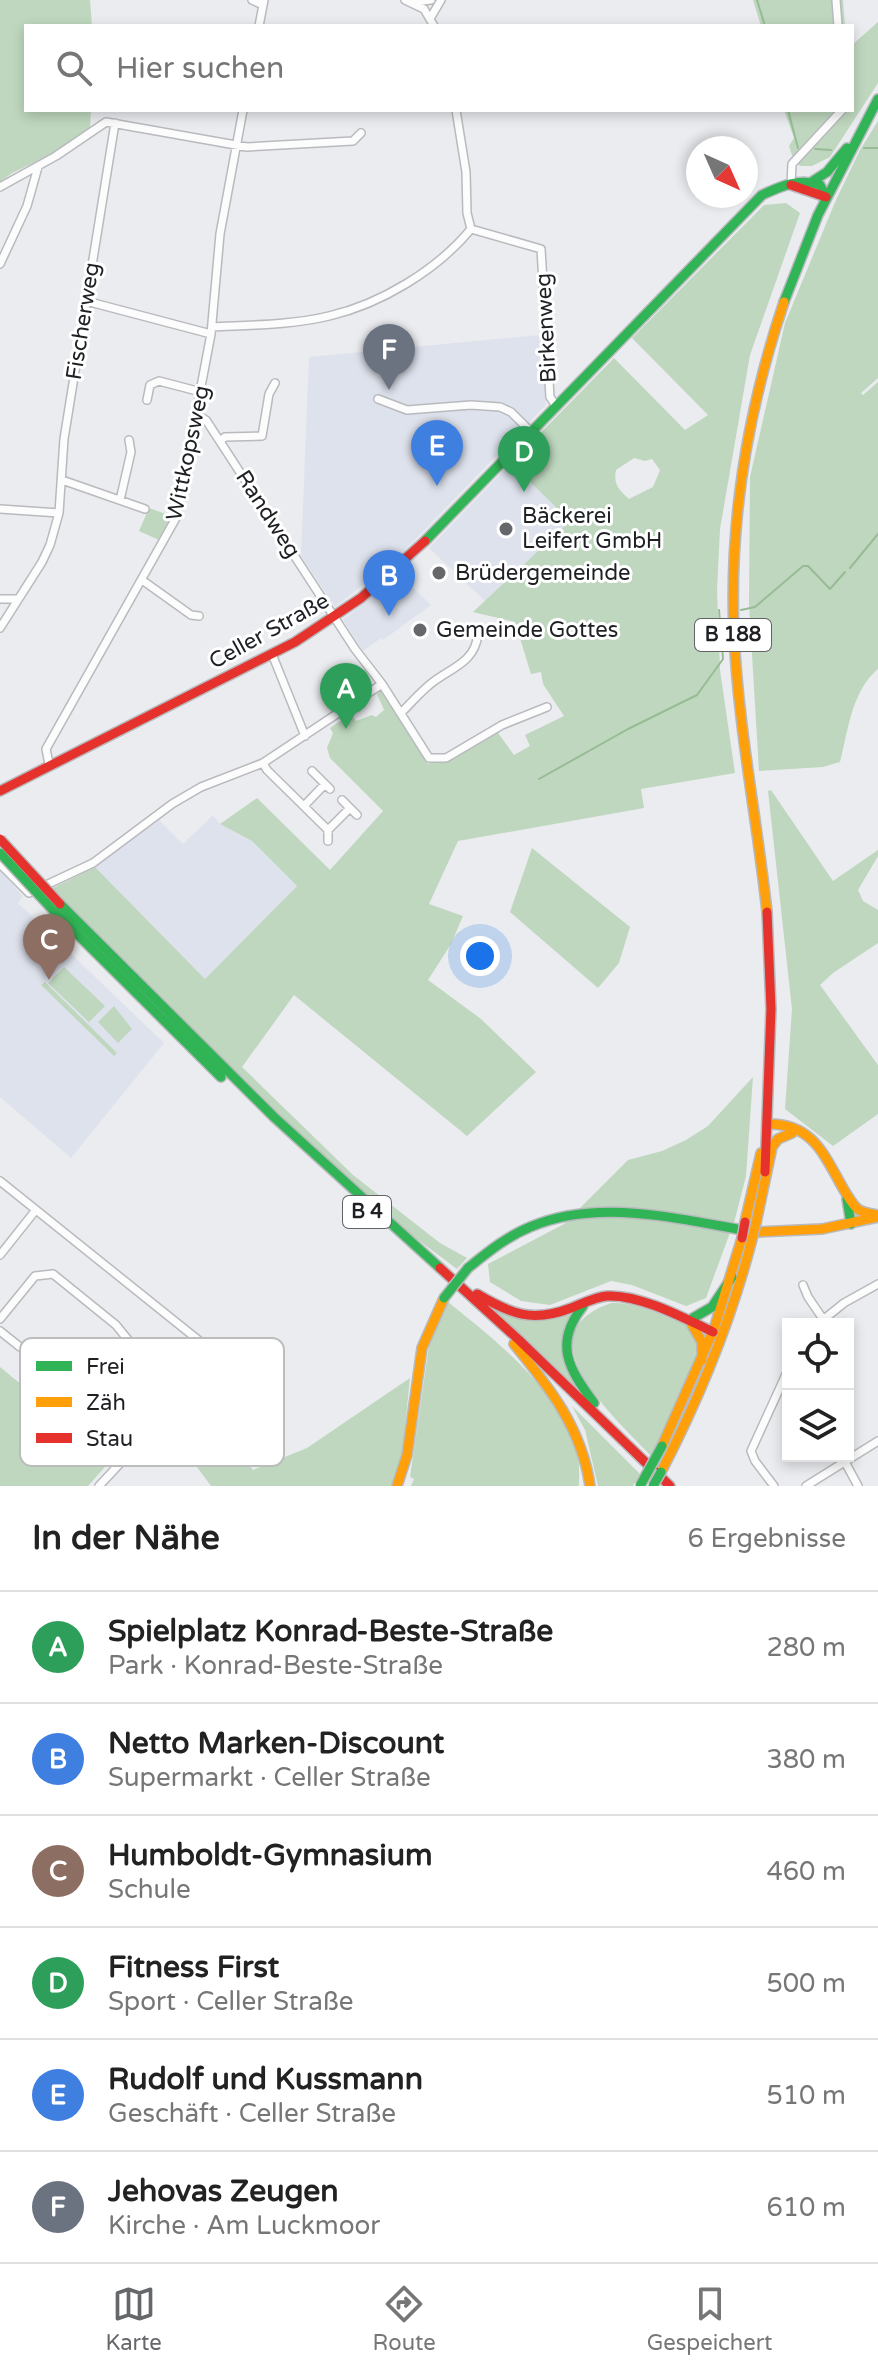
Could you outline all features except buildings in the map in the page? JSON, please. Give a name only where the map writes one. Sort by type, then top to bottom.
[{"type":"main road","name":"B 188","points":[[653,1486],[670,1455],[727,1325],[748,1231],[770,1098],[770,944],[735,673],[734,548],[746,445],[763,364],[788,284],[826,197],[878,99]]},
{"type":"main road","points":[[826,197],[824,189],[813,181],[827,172],[854,140]]},
{"type":"main road","name":"Celler Straße","points":[[0,791],[272,654],[335,617],[375,587],[406,560],[531,432],[552,402],[762,195],[796,181],[813,181]]},
{"type":"main road","points":[[791,185],[826,197]]},
{"type":"main road","name":"B 4","points":[[0,839],[56,907]]},
{"type":"main road","name":"B 4","points":[[0,853],[189,1041],[514,1344],[660,1486]]},
{"type":"main road","name":"B 4","points":[[189,1041],[443,1271],[670,1486]]},
{"type":"main road","points":[[770,1098],[775,1110],[791,1129]]},
{"type":"main road","name":"B 188","points":[[640,1486],[715,1331],[765,1172],[767,1124]]},
{"type":"main road","points":[[767,1124],[791,1129],[814,1140],[853,1204],[860,1211],[878,1216]]},
{"type":"main road","points":[[765,1172],[772,1147],[791,1129]]},
{"type":"main road","points":[[845,1193],[855,1223]]},
{"type":"main road","points":[[853,1204],[855,1223]]},
{"type":"main road","points":[[397,1486],[407,1455],[422,1348],[444,1298],[468,1268],[491,1247],[517,1231],[575,1213],[624,1212],[748,1231],[822,1229],[878,1216]]},
{"type":"main road","points":[[443,1271],[500,1308],[526,1316],[553,1315],[596,1298],[624,1296],[715,1331]]},
{"type":"main road","points":[[688,1319],[712,1307],[732,1277]]},
{"type":"main road","points":[[596,1298],[572,1319],[566,1336],[566,1352],[576,1378],[618,1434]]},
{"type":"main road","points":[[688,1319],[700,1337],[702,1360]]},
{"type":"main road","points":[[715,1331],[727,1325]]},
{"type":"main road","points":[[715,1331],[719,1347]]},
{"type":"main road","points":[[514,1344],[568,1415],[585,1454],[590,1486]]},
{"type":"street","points":[[252,0],[264,2],[259,24]]},
{"type":"street","points":[[409,1],[431,0]]},
{"type":"street","points":[[431,17],[441,0]]},
{"type":"street","points":[[836,0],[838,24]]},
{"type":"street","points":[[409,1],[431,17],[433,24]]},
{"type":"street","name":"Wittkopsweg","points":[[49,764],[46,749],[176,518],[212,331],[218,246],[243,112]]},
{"type":"street","points":[[86,301],[212,331],[329,316],[354,308],[417,276],[455,248],[471,229],[456,112]]},
{"type":"street","points":[[791,185],[792,164],[840,112]]},
{"type":"street","points":[[0,187],[38,167],[106,122],[247,147],[353,141],[361,133]]},
{"type":"street","name":"Fischerweg","points":[[0,628],[50,545],[59,513],[64,439],[115,123]]},
{"type":"street","points":[[0,264],[27,206],[38,167]]},
{"type":"street","name":"Birkenweg","points":[[471,229],[541,249],[552,402]]},
{"type":"street","points":[[147,400],[150,385],[159,381],[201,392]]},
{"type":"street","points":[[220,441],[225,437],[262,436],[269,394],[275,383]]},
{"type":"street","points":[[378,399],[407,410],[471,405],[500,407],[511,412],[531,432]]},
{"type":"street","name":"Randweg","points":[[197,415],[206,420],[429,758],[446,758],[502,725],[547,707]]},
{"type":"street","points":[[120,500],[131,452],[129,440]]},
{"type":"street","points":[[62,480],[145,509]]},
{"type":"street","points":[[0,509],[59,513]]},
{"type":"street","points":[[142,580],[191,615],[199,616]]},
{"type":"street","points":[[0,599],[18,599]]},
{"type":"street","points":[[401,713],[434,681],[466,662],[477,645],[478,634]]},
{"type":"street","points":[[272,654],[305,736]]},
{"type":"street","points":[[0,864],[29,893],[93,863],[172,804],[201,787],[263,763],[382,684]]},
{"type":"street","points":[[263,763],[328,830]]},
{"type":"street","points":[[304,806],[328,786],[312,771]]},
{"type":"street","points":[[342,800],[357,815]]},
{"type":"street","points":[[328,841],[328,830],[350,808]]},
{"type":"street","points":[[0,1181],[196,1338]]},
{"type":"street","points":[[0,1255],[35,1211]]},
{"type":"street","points":[[0,1319],[35,1276],[53,1274],[116,1325],[127,1338]]},
{"type":"street","points":[[803,1285],[818,1318]]},
{"type":"street","points":[[824,1318],[844,1303],[876,1288]]},
{"type":"street","points":[[0,1331],[20,1347]]},
{"type":"street","points":[[774,1486],[751,1451],[782,1383]]},
{"type":"street","points":[[854,1456],[878,1441]]},
{"type":"street","points":[[806,1486],[845,1462],[858,1486]]},
{"type":"street","points":[[99,1486],[117,1466]]},
{"type":"shaded area","points":[[540,335],[546,405],[400,555],[335,607],[301,556],[309,357]]},
{"type":"shaded area","points":[[511,463],[570,521],[485,601],[429,548]]},
{"type":"shaded area","points":[[400,575],[431,605],[363,651],[343,620]]},
{"type":"shaded area","points":[[213,815],[220,824],[252,841],[297,886],[205,979],[95,867],[159,820],[183,844]]},
{"type":"shaded area","points":[[0,871],[23,896],[18,903],[164,1043],[71,1158],[0,1097]]},
{"type":"green space","points":[[0,0],[90,0],[92,24],[24,24],[24,112],[91,112],[90,128],[48,156],[0,182]]},
{"type":"green space","points":[[753,0],[843,0],[845,24],[760,24]]},
{"type":"green space","points":[[878,22],[878,83],[830,157],[812,166],[800,166],[789,146],[794,138],[785,112],[854,112],[854,43]]},
{"type":"green space","points":[[878,121],[878,378],[861,393],[863,395],[878,382],[878,669],[857,699],[840,762],[823,767],[759,771],[749,605],[750,477],[785,323],[836,200]]},
{"type":"green space","points":[[786,203],[800,213],[750,355],[720,529],[717,590],[720,670],[735,773],[641,789],[644,808],[458,841],[429,904],[463,916],[451,944],[428,980],[481,1019],[536,1072],[467,1136],[294,995],[242,1067],[353,1175],[440,1243],[467,1258],[457,1269],[393,1221],[352,1185],[51,889],[95,867],[205,979],[297,886],[252,841],[220,824],[257,798],[330,870],[383,811],[330,758],[327,748],[333,733],[330,728],[351,714],[356,721],[372,715],[376,717],[384,710],[377,694],[381,691],[428,764],[496,730],[514,755],[530,746],[525,735],[564,716],[543,684],[541,672],[531,674],[515,622],[473,612],[570,521],[511,463],[614,358],[685,430],[708,415],[632,338],[764,205]],"holes":[[[634,458],[652,459],[660,470],[653,487],[629,499],[618,486],[616,470]]]},
{"type":"green space","points":[[149,508],[171,516],[159,540],[139,531]]},
{"type":"green space","points":[[771,790],[833,881],[878,850],[878,856],[858,890],[863,901],[878,910],[878,943],[820,985],[878,1065],[878,1114],[833,1146],[785,1109],[792,1009],[768,791]]},
{"type":"green space","points":[[532,848],[630,927],[619,963],[598,988],[510,912]]},
{"type":"green space","points":[[64,967],[105,1006],[89,1022],[48,983]]},
{"type":"green space","points":[[45,982],[117,1053],[114,1056],[41,985]]},
{"type":"green space","points":[[114,1006],[132,1029],[118,1043],[98,1022]]},
{"type":"green space","points":[[753,1077],[746,1176],[735,1219],[706,1298],[686,1306],[632,1285],[611,1281],[550,1305],[521,1301],[490,1282],[488,1264],[564,1224],[628,1160],[662,1151],[708,1126]]},
{"type":"green space","points":[[448,1302],[523,1367],[554,1405],[576,1449],[579,1486],[411,1486],[430,1339]]},
{"type":"green space","points":[[611,1303],[641,1307],[688,1326],[700,1349],[673,1415],[651,1456],[599,1400],[574,1356],[574,1335],[585,1317]]},
{"type":"green space","points":[[578,1306],[563,1339],[592,1403],[492,1308],[508,1315]]},
{"type":"green space","points":[[0,1367],[20,1383],[20,1466],[106,1466],[88,1486],[0,1486]]},
{"type":"green space","points":[[410,1378],[402,1456],[392,1486],[211,1486],[196,1466],[250,1466],[253,1470],[263,1466],[284,1466],[284,1457],[307,1448]]},
{"type":"green space","points":[[572,1406],[640,1474],[633,1486],[598,1486],[585,1430]]},
{"type":"waterway","points":[[757,0],[764,24]]},
{"type":"waterway","points":[[789,112],[798,148]]},
{"type":"waterway","points":[[864,148],[878,148]]},
{"type":"waterway","points":[[815,149],[831,150]]},
{"type":"waterway","points":[[850,568],[878,534]]},
{"type":"waterway","points":[[741,610],[755,607],[803,566],[808,566],[830,589],[845,572]]},
{"type":"waterway","points":[[539,779],[697,695],[723,659],[719,610]]},
{"type":"traffic: fast","points":[[784,302],[818,215],[878,99]]},
{"type":"traffic: fast","points":[[813,181],[827,172],[847,148]]},
{"type":"traffic: fast","points":[[425,541],[762,195],[783,186],[805,182],[820,185],[826,197]]},
{"type":"traffic: fast","points":[[0,853],[53,910]]},
{"type":"traffic: fast","points":[[60,904],[274,1117],[440,1268]]},
{"type":"traffic: fast","points":[[53,910],[221,1077]]},
{"type":"traffic: fast","points":[[847,1199],[851,1224]]},
{"type":"traffic: fast","points":[[468,1268],[521,1231],[580,1214],[633,1213],[737,1229]]},
{"type":"traffic: fast","points":[[444,1298],[468,1268]]},
{"type":"traffic: fast","points":[[693,1318],[712,1307],[732,1277]]},
{"type":"traffic: fast","points":[[583,1306],[569,1332],[568,1356],[594,1403]]},
{"type":"traffic: fast","points":[[640,1486],[662,1446]]},
{"type":"traffic: fast","points":[[653,1486],[661,1472]]},
{"type":"traffic: slow","points":[[767,912],[739,703],[733,591],[738,507],[751,424],[784,302]]},
{"type":"traffic: slow","points":[[767,1124],[783,1125],[806,1135],[823,1153],[855,1206],[863,1212],[878,1215]]},
{"type":"traffic: slow","points":[[756,1223],[772,1147],[778,1139],[792,1133]]},
{"type":"traffic: slow","points":[[745,1222],[761,1153]]},
{"type":"traffic: slow","points":[[758,1232],[822,1229],[878,1217]]},
{"type":"traffic: slow","points":[[752,1239],[756,1223]]},
{"type":"traffic: slow","points":[[662,1446],[714,1329],[742,1238]]},
{"type":"traffic: slow","points":[[661,1472],[713,1358],[752,1239]]},
{"type":"traffic: slow","points":[[397,1486],[407,1455],[422,1348],[444,1298]]},
{"type":"traffic: slow","points":[[692,1325],[702,1342],[702,1360]]},
{"type":"traffic: slow","points":[[514,1344],[552,1393],[572,1428],[586,1465],[590,1486]]},
{"type":"traffic: jam","points":[[791,185],[826,197]]},
{"type":"traffic: jam","points":[[0,791],[295,642],[361,598],[425,541]]},
{"type":"traffic: jam","points":[[0,839],[60,904]]},
{"type":"traffic: jam","points":[[765,1172],[771,1009],[767,912]]},
{"type":"traffic: jam","points":[[742,1238],[745,1222]]},
{"type":"traffic: jam","points":[[440,1268],[670,1486]]},
{"type":"traffic: jam","points":[[477,1294],[511,1311],[533,1315],[557,1313],[593,1299],[620,1296],[661,1308],[713,1332]]},
{"type":"place","name":"Jehovas Zeugen","points":[[389,390]]},
{"type":"place","name":"Rudolf und Kussmann","points":[[437,486]]},
{"type":"place","name":"Fitness First","points":[[524,492]]},
{"type":"place","name":"Bäckerei Leifert GmbH","points":[[506,529]]},
{"type":"place","name":"Brüdergemeinde","points":[[439,573]]},
{"type":"place","name":"Netto Marken-Discount","points":[[389,616]]},
{"type":"place","name":"Gemeinde Gottes","points":[[420,630]]},
{"type":"place","name":"Spielplatz Konrad-Beste-Straße","points":[[346,729]]},
{"type":"place","name":"Humboldt-Gymnasium","points":[[49,980]]}]
